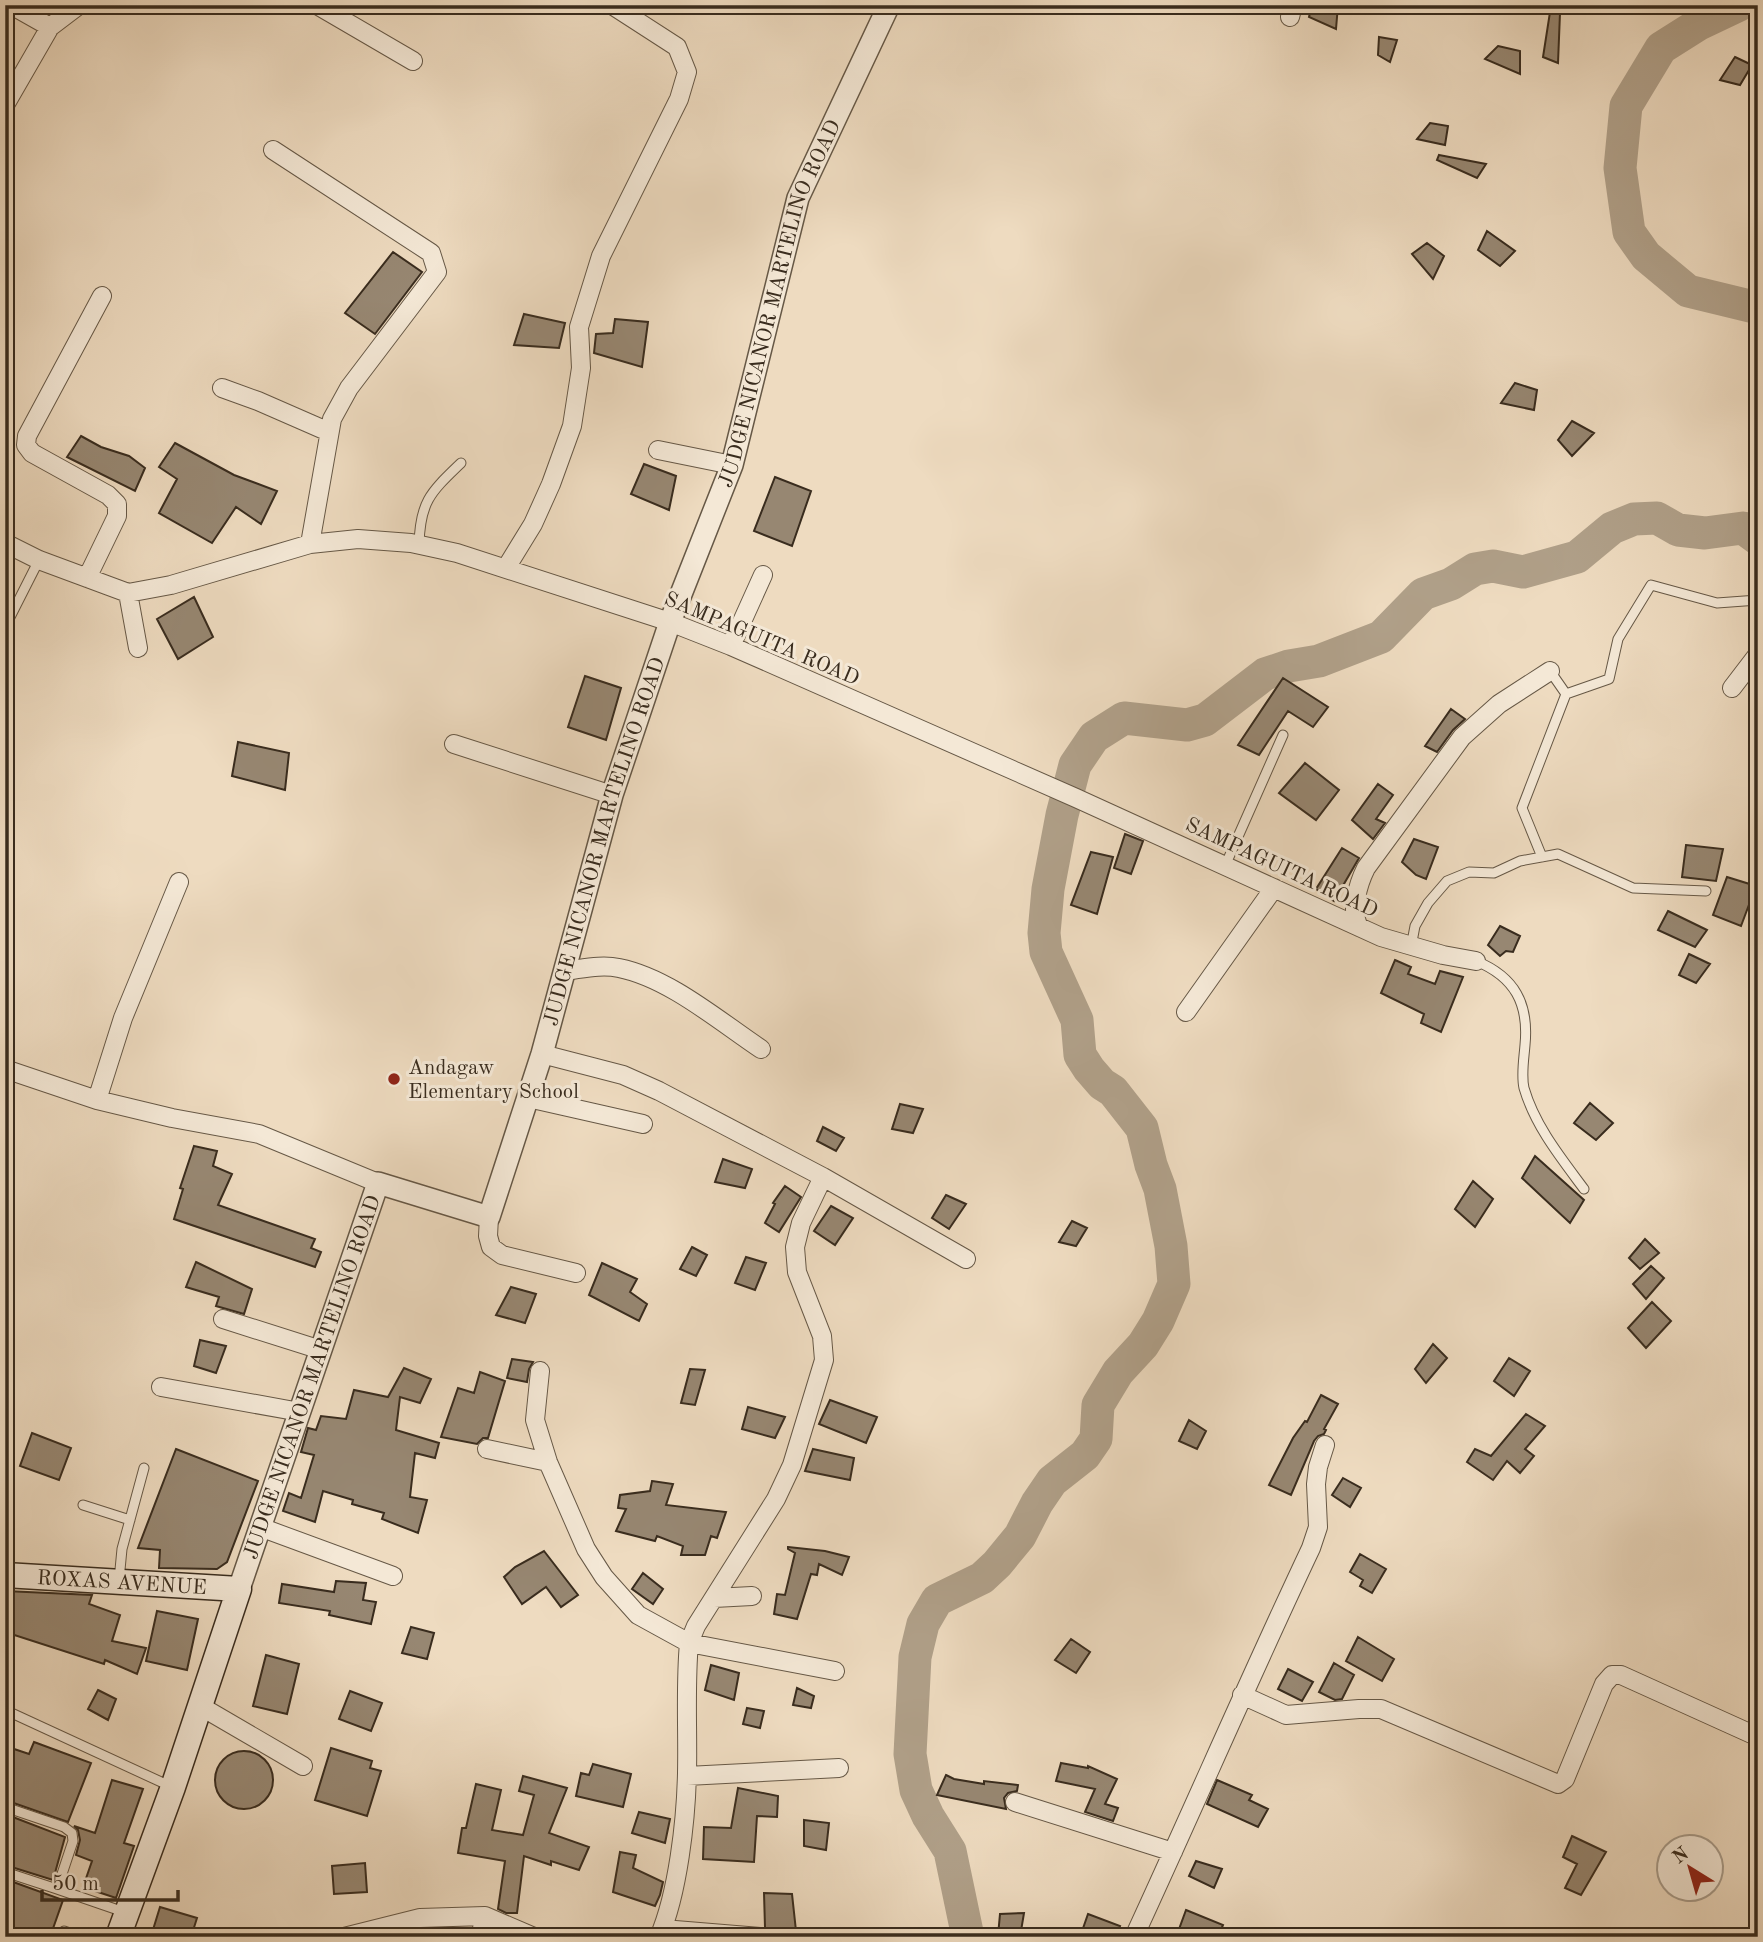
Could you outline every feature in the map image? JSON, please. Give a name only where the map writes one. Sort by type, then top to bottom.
[{"type":"main road","name":"ROXAS AVENUE","points":[[5,1576],[239,1589]]},
{"type":"main road","name":"JUDGE NICANOR MARTELINO ROAD","points":[[118,1937],[173,1787],[239,1589]]},
{"type":"street","points":[[11,5],[50,27]]},
{"type":"street","points":[[5,105],[11,83],[50,27],[79,5]]},
{"type":"street","points":[[317,5],[338,10],[413,61]]},
{"type":"street","points":[[506,568],[533,524],[572,426],[581,368],[579,327],[601,256],[679,99],[687,72],[677,47],[612,5]]},
{"type":"street","name":"JUDGE NICANOR MARTELINO ROAD","points":[[239,1589],[378,1183],[489,1217],[542,1054],[612,795],[670,622],[732,465],[798,198],[889,5]]},
{"type":"street","points":[[273,150],[431,253],[437,272],[349,388],[332,419],[310,544]]},
{"type":"street","points":[[87,578],[117,516],[117,504],[108,495],[32,453],[26,445],[27,436],[102,296]]},
{"type":"street","points":[[222,388],[329,432]]},
{"type":"street","points":[[659,450],[732,465]]},
{"type":"street","name":"SAMPAGUITA ROAD","points":[[128,593],[171,585],[310,544],[358,540],[419,545],[457,553],[670,622],[730,646],[1359,927],[1411,947],[1476,961]]},
{"type":"street","points":[[5,543],[39,560],[128,593],[138,648]]},
{"type":"street","points":[[730,646],[763,575]]},
{"type":"street","points":[[1732,688],[1758,654]]},
{"type":"street","points":[[1359,927],[1354,918],[1360,882],[1366,868],[1462,737],[1499,704],[1550,671]]},
{"type":"street","points":[[454,744],[612,795]]},
{"type":"street","points":[[97,1100],[123,1018],[179,883]]},
{"type":"street","points":[[1186,1013],[1274,888]]},
{"type":"street","points":[[564,971],[617,967],[643,975],[761,1049]]},
{"type":"street","points":[[542,1054],[623,1075],[659,1091],[823,1177],[966,1259]]},
{"type":"street","points":[[5,1069],[97,1100],[258,1134],[378,1183]]},
{"type":"street","points":[[528,1098],[643,1124]]},
{"type":"street","points":[[760,1937],[661,1933],[672,1898],[679,1856],[687,1776],[689,1643],[696,1626],[776,1499],[792,1465],[824,1360],[822,1336],[797,1272],[795,1247],[801,1223],[823,1177]]},
{"type":"street","points":[[489,1217],[488,1236],[491,1247],[502,1255],[576,1273]]},
{"type":"street","points":[[223,1319],[321,1350]]},
{"type":"street","points":[[540,1371],[536,1420],[548,1462],[586,1549],[604,1577],[638,1615],[689,1643],[835,1671]]},
{"type":"street","points":[[161,1387],[300,1412]]},
{"type":"street","points":[[1134,1937],[1311,1548],[1318,1527],[1316,1484],[1325,1445]]},
{"type":"street","points":[[486,1449],[548,1462]]},
{"type":"street","points":[[260,1527],[393,1576]]},
{"type":"street","points":[[714,1598],[752,1595]]},
{"type":"street","points":[[1242,1695],[1286,1715],[1381,1709],[1558,1784],[1565,1779],[1604,1684],[1612,1675],[1621,1675],[1756,1736]]},
{"type":"street","points":[[200,1706],[303,1766]]},
{"type":"street","points":[[687,1776],[839,1768]]},
{"type":"street","points":[[1015,1802],[1173,1852]]},
{"type":"street","points":[[344,1937],[420,1918],[485,1916],[534,1937]]},
{"type":"street","points":[[480,1937],[485,1916]]},
{"type":"lane","points":[[419,545],[419,519],[427,500],[461,463]]},
{"type":"lane","points":[[5,627],[39,560]]},
{"type":"lane","points":[[1542,857],[1522,808],[1566,694],[1609,679],[1618,639],[1651,584],[1717,603],[1758,600]]},
{"type":"lane","points":[[1550,671],[1566,694]]},
{"type":"lane","points":[[1225,866],[1283,735]]},
{"type":"lane","points":[[1411,947],[1415,926],[1428,903],[1447,881],[1469,872],[1494,873],[1520,861],[1558,853],[1633,888],[1706,891]]},
{"type":"lane","points":[[1476,961],[1494,968],[1514,987],[1525,1009],[1523,1085],[1535,1117],[1584,1189]]},
{"type":"lane","points":[[118,1582],[122,1549],[144,1468]]},
{"type":"lane","points":[[83,1506],[130,1520]]},
{"type":"lane","points":[[5,1710],[173,1787]]},
{"type":"lane","points":[[5,1807],[64,1826],[72,1833],[73,1841],[57,1889]]},
{"type":"lane","points":[[5,1872],[126,1912]]},
{"type":"lane","points":[[64,1931],[80,1937]]},
{"type":"building","points":[[1312,5],[1338,5],[1336,29],[1309,17]]},
{"type":"building","points":[[1550,12],[1560,13],[1558,63],[1543,57]]},
{"type":"building","points":[[1379,37],[1397,40],[1390,62],[1378,55]]},
{"type":"building","points":[[1498,46],[1520,51],[1520,74],[1485,59]]},
{"type":"building","points":[[1735,57],[1752,65],[1740,85],[1720,80]]},
{"type":"building","points":[[1430,123],[1448,126],[1445,145],[1417,139]]},
{"type":"building","points":[[1439,155],[1486,164],[1477,178],[1437,160]]},
{"type":"building","points":[[1487,231],[1515,251],[1500,266],[1478,250]]},
{"type":"building","points":[[1427,243],[1444,256],[1433,279],[1412,254]]},
{"type":"building","points":[[393,252],[422,272],[375,334],[345,313]]},
{"type":"building","points":[[524,314],[565,323],[559,348],[514,345]]},
{"type":"building","points":[[615,319],[648,322],[642,367],[594,353],[596,334],[613,333]]},
{"type":"building","points":[[1515,383],[1537,390],[1534,410],[1501,403]]},
{"type":"building","points":[[1572,421],[1594,433],[1572,456],[1558,440]]},
{"type":"building","points":[[81,436],[101,447],[129,456],[145,468],[135,491],[67,457]]},
{"type":"building","points":[[175,443],[234,475],[277,491],[261,524],[236,507],[212,543],[159,513],[177,479],[159,467]]},
{"type":"building","points":[[644,464],[676,476],[669,510],[631,494]]},
{"type":"building","points":[[775,477],[811,491],[792,546],[754,531]]},
{"type":"building","points":[[194,597],[213,637],[178,659],[157,619]]},
{"type":"building","points":[[585,676],[621,688],[606,740],[568,727]]},
{"type":"building","points":[[1283,678],[1328,707],[1313,727],[1288,711],[1259,755],[1238,745]]},
{"type":"building","points":[[1451,709],[1465,719],[1437,752],[1425,746]]},
{"type":"building","points":[[238,742],[289,753],[285,790],[232,776]]},
{"type":"building","points":[[1305,763],[1339,790],[1316,820],[1279,793]]},
{"type":"building","points":[[1378,784],[1393,795],[1376,819],[1385,823],[1373,839],[1352,820]]},
{"type":"building","points":[[1125,834],[1143,841],[1131,874],[1114,868]]},
{"type":"building","points":[[1414,839],[1438,847],[1426,879],[1416,875],[1402,862]]},
{"type":"building","points":[[1686,845],[1723,849],[1716,881],[1682,877]]},
{"type":"building","points":[[1342,848],[1359,858],[1334,901],[1316,889]]},
{"type":"building","points":[[1091,852],[1113,857],[1097,914],[1071,905]]},
{"type":"building","points":[[1727,877],[1756,886],[1741,926],[1713,915]]},
{"type":"building","points":[[1668,911],[1707,930],[1695,947],[1658,930]]},
{"type":"building","points":[[1500,926],[1520,936],[1513,952],[1506,951],[1500,956],[1488,945]]},
{"type":"building","points":[[1689,954],[1710,964],[1696,983],[1679,975]]},
{"type":"building","points":[[1395,960],[1411,967],[1408,974],[1435,984],[1440,971],[1463,977],[1441,1032],[1421,1023],[1424,1014],[1381,993]]},
{"type":"building","points":[[1590,1103],[1613,1123],[1596,1140],[1574,1123]]},
{"type":"building","points":[[900,1104],[923,1109],[913,1133],[892,1129]]},
{"type":"building","points":[[823,1127],[844,1138],[836,1151],[817,1141]]},
{"type":"building","points":[[194,1146],[217,1151],[213,1166],[232,1174],[218,1205],[315,1239],[311,1248],[321,1252],[315,1267],[174,1219],[183,1189],[180,1188]]},
{"type":"building","points":[[1535,1156],[1584,1200],[1570,1223],[1522,1178]]},
{"type":"building","points":[[723,1159],[752,1169],[745,1188],[715,1182]]},
{"type":"building","points":[[1473,1181],[1493,1199],[1475,1227],[1455,1209]]},
{"type":"building","points":[[785,1186],[801,1197],[779,1232],[765,1223],[775,1204],[773,1203]]},
{"type":"building","points":[[946,1195],[966,1204],[949,1229],[932,1218]]},
{"type":"building","points":[[831,1206],[853,1218],[835,1245],[814,1231]]},
{"type":"building","points":[[1072,1221],[1087,1228],[1076,1246],[1059,1242]]},
{"type":"building","points":[[1645,1239],[1659,1253],[1640,1269],[1629,1258]]},
{"type":"building","points":[[692,1247],[707,1255],[696,1276],[680,1269]]},
{"type":"building","points":[[746,1257],[766,1263],[755,1290],[735,1283]]},
{"type":"building","points":[[196,1262],[252,1289],[244,1314],[216,1306],[219,1297],[186,1287]]},
{"type":"building","points":[[602,1263],[637,1279],[630,1292],[647,1304],[639,1321],[589,1295]]},
{"type":"building","points":[[1651,1266],[1664,1278],[1646,1299],[1633,1284]]},
{"type":"building","points":[[511,1287],[536,1294],[525,1323],[496,1315]]},
{"type":"building","points":[[1652,1302],[1671,1321],[1646,1348],[1628,1328]]},
{"type":"building","points":[[200,1340],[226,1346],[216,1373],[194,1366]]},
{"type":"building","points":[[1433,1344],[1447,1358],[1426,1383],[1415,1369]]},
{"type":"building","points":[[1509,1358],[1530,1371],[1514,1396],[1494,1381]]},
{"type":"building","points":[[512,1359],[533,1362],[527,1382],[507,1378]]},
{"type":"building","points":[[404,1368],[431,1379],[420,1403],[400,1397],[396,1430],[439,1443],[435,1458],[415,1453],[410,1497],[427,1500],[418,1533],[382,1519],[384,1513],[352,1504],[353,1500],[323,1491],[315,1522],[283,1511],[289,1493],[301,1498],[314,1455],[301,1452],[308,1428],[316,1430],[321,1416],[346,1419],[354,1390],[388,1397]]},
{"type":"building","points":[[690,1369],[705,1370],[695,1405],[681,1403]]},
{"type":"building","points":[[480,1372],[505,1381],[488,1438],[483,1438],[477,1444],[441,1437],[458,1388],[474,1393]]},
{"type":"building","points":[[1321,1395],[1338,1404],[1324,1429],[1324,1434],[1314,1441],[1291,1495],[1269,1485],[1293,1438],[1305,1421],[1307,1422]]},
{"type":"building","points":[[830,1400],[877,1417],[866,1443],[819,1424]]},
{"type":"building","points":[[748,1407],[785,1417],[775,1438],[742,1429]]},
{"type":"building","points":[[1526,1414],[1545,1426],[1525,1449],[1534,1456],[1520,1473],[1507,1461],[1493,1480],[1467,1462],[1475,1449],[1491,1456]]},
{"type":"building","points":[[1189,1420],[1206,1431],[1197,1449],[1179,1441]]},
{"type":"building","points":[[32,1433],[71,1448],[59,1480],[20,1466]]},
{"type":"building","points":[[176,1449],[258,1481],[227,1562],[217,1569],[159,1568],[160,1550],[138,1548]]},
{"type":"building","points":[[813,1449],[854,1458],[850,1480],[805,1471]]},
{"type":"building","points":[[1343,1478],[1361,1488],[1350,1507],[1332,1495]]},
{"type":"building","points":[[652,1481],[673,1484],[666,1505],[726,1512],[717,1538],[711,1536],[705,1555],[681,1555],[683,1546],[657,1536],[655,1541],[616,1531],[626,1509],[618,1508],[620,1495],[650,1491]]},
{"type":"building","points":[[788,1547],[849,1557],[842,1575],[819,1564],[817,1575],[811,1574],[797,1619],[774,1614],[777,1594],[785,1595],[795,1553]]},
{"type":"building","points":[[544,1551],[578,1595],[561,1607],[546,1587],[522,1604],[504,1577],[515,1567]]},
{"type":"building","points":[[1360,1554],[1386,1569],[1372,1593],[1360,1586],[1363,1580],[1350,1572]]},
{"type":"building","points":[[643,1573],[663,1589],[653,1604],[632,1589]]},
{"type":"building","points":[[336,1581],[366,1583],[363,1600],[376,1602],[371,1624],[329,1615],[330,1611],[279,1603],[282,1584],[334,1592]]},
{"type":"building","points":[[5,1591],[92,1595],[89,1604],[120,1615],[112,1641],[146,1648],[137,1674],[105,1660],[104,1664],[5,1632]]},
{"type":"building","points":[[157,1611],[198,1619],[187,1670],[146,1661]]},
{"type":"building","points":[[411,1627],[434,1633],[427,1659],[402,1653]]},
{"type":"building","points":[[1358,1637],[1394,1659],[1382,1681],[1346,1661]]},
{"type":"building","points":[[1071,1639],[1090,1652],[1076,1673],[1055,1660]]},
{"type":"building","points":[[266,1655],[299,1664],[287,1714],[253,1706]]},
{"type":"building","points":[[1334,1663],[1354,1675],[1342,1699],[1335,1700],[1319,1692]]},
{"type":"building","points":[[711,1665],[739,1673],[734,1700],[705,1690]]},
{"type":"building","points":[[1288,1669],[1313,1682],[1302,1701],[1278,1689]]},
{"type":"building","points":[[797,1688],[814,1696],[811,1708],[793,1705]]},
{"type":"building","points":[[98,1690],[116,1699],[108,1720],[88,1709]]},
{"type":"building","points":[[350,1691],[382,1703],[371,1731],[339,1719]]},
{"type":"building","points":[[747,1708],[764,1711],[760,1728],[743,1724]]},
{"type":"building","points":[[34,1742],[91,1763],[68,1822],[5,1800],[5,1746],[29,1754]]},
{"type":"building","points":[[331,1748],[372,1761],[370,1768],[381,1771],[367,1816],[315,1800]]},
{"type":"building","points":[[244,1751],[255,1753],[268,1764],[273,1780],[271,1791],[260,1804],[244,1809],[233,1807],[220,1796],[215,1780],[217,1769],[228,1756]]},
{"type":"building","points":[[1061,1763],[1088,1766],[1117,1779],[1105,1804],[1118,1808],[1113,1821],[1085,1812],[1095,1789],[1056,1781]]},
{"type":"building","points":[[593,1764],[631,1774],[623,1807],[576,1796],[581,1773],[589,1775]]},
{"type":"building","points":[[946,1775],[984,1784],[984,1781],[1018,1785],[1017,1791],[1008,1793],[1004,1798],[1006,1809],[937,1795]]},
{"type":"building","points":[[523,1776],[567,1788],[549,1833],[589,1847],[579,1870],[524,1856],[517,1913],[506,1913],[498,1909],[505,1861],[458,1853],[462,1828],[466,1828],[476,1784],[501,1790],[492,1830],[523,1835],[534,1795],[519,1791]]},
{"type":"building","points":[[112,1780],[143,1789],[124,1843],[134,1846],[116,1898],[83,1887],[92,1861],[76,1855],[80,1840],[78,1830],[74,1826],[95,1833]]},
{"type":"building","points":[[1217,1780],[1252,1795],[1249,1800],[1268,1809],[1258,1827],[1207,1804]]},
{"type":"building","points":[[738,1788],[778,1796],[777,1817],[757,1816],[754,1862],[703,1859],[704,1827],[731,1828]]},
{"type":"building","points":[[639,1812],[670,1819],[665,1843],[632,1833]]},
{"type":"building","points":[[5,1814],[65,1837],[53,1880],[5,1865]]},
{"type":"building","points":[[804,1820],[829,1823],[826,1850],[804,1846]]},
{"type":"building","points":[[1572,1836],[1606,1852],[1581,1895],[1565,1888],[1577,1864],[1563,1857]]},
{"type":"building","points":[[620,1852],[636,1855],[633,1868],[663,1882],[655,1906],[613,1892]]},
{"type":"building","points":[[1196,1861],[1222,1869],[1214,1888],[1189,1876]]},
{"type":"building","points":[[365,1863],[367,1892],[334,1894],[332,1866]]},
{"type":"building","points":[[5,1879],[63,1900],[50,1937],[5,1937]]},
{"type":"building","points":[[764,1893],[792,1894],[796,1931],[768,1930],[765,1927]]},
{"type":"building","points":[[160,1907],[197,1918],[191,1937],[165,1937],[152,1933]]},
{"type":"building","points":[[1186,1910],[1223,1925],[1218,1937],[1191,1937],[1178,1932]]},
{"type":"building","points":[[1024,1913],[1020,1937],[998,1936],[1000,1914]]},
{"type":"building","points":[[1088,1914],[1120,1926],[1115,1937],[1080,1937]]},
{"type":"waterway","points":[[1739,5],[1699,24],[1661,48],[1626,106],[1620,168],[1629,232],[1646,256],[1688,291],[1758,308]]},
{"type":"waterway","points":[[968,1937],[950,1851],[928,1816],[916,1790],[910,1754],[915,1657],[923,1624],[937,1600],[982,1578],[997,1564],[1020,1536],[1052,1481],[1085,1455],[1096,1439],[1098,1405],[1118,1372],[1143,1345],[1158,1321],[1174,1284],[1171,1246],[1160,1189],[1142,1128],[1113,1091],[1102,1084],[1089,1069],[1080,1055],[1077,1020],[1046,952],[1044,933],[1048,889],[1075,765],[1094,737],[1124,718],[1187,725],[1205,720],[1265,674],[1289,666],[1319,661],[1381,637],[1423,594],[1451,584],[1475,569],[1493,566],[1523,572],[1577,557],[1612,528],[1634,519],[1657,518],[1678,530],[1705,533],[1743,528],[1758,539]]},
{"type":"place","name":"Andagaw Elementary School","points":[[394,1079]]}]
